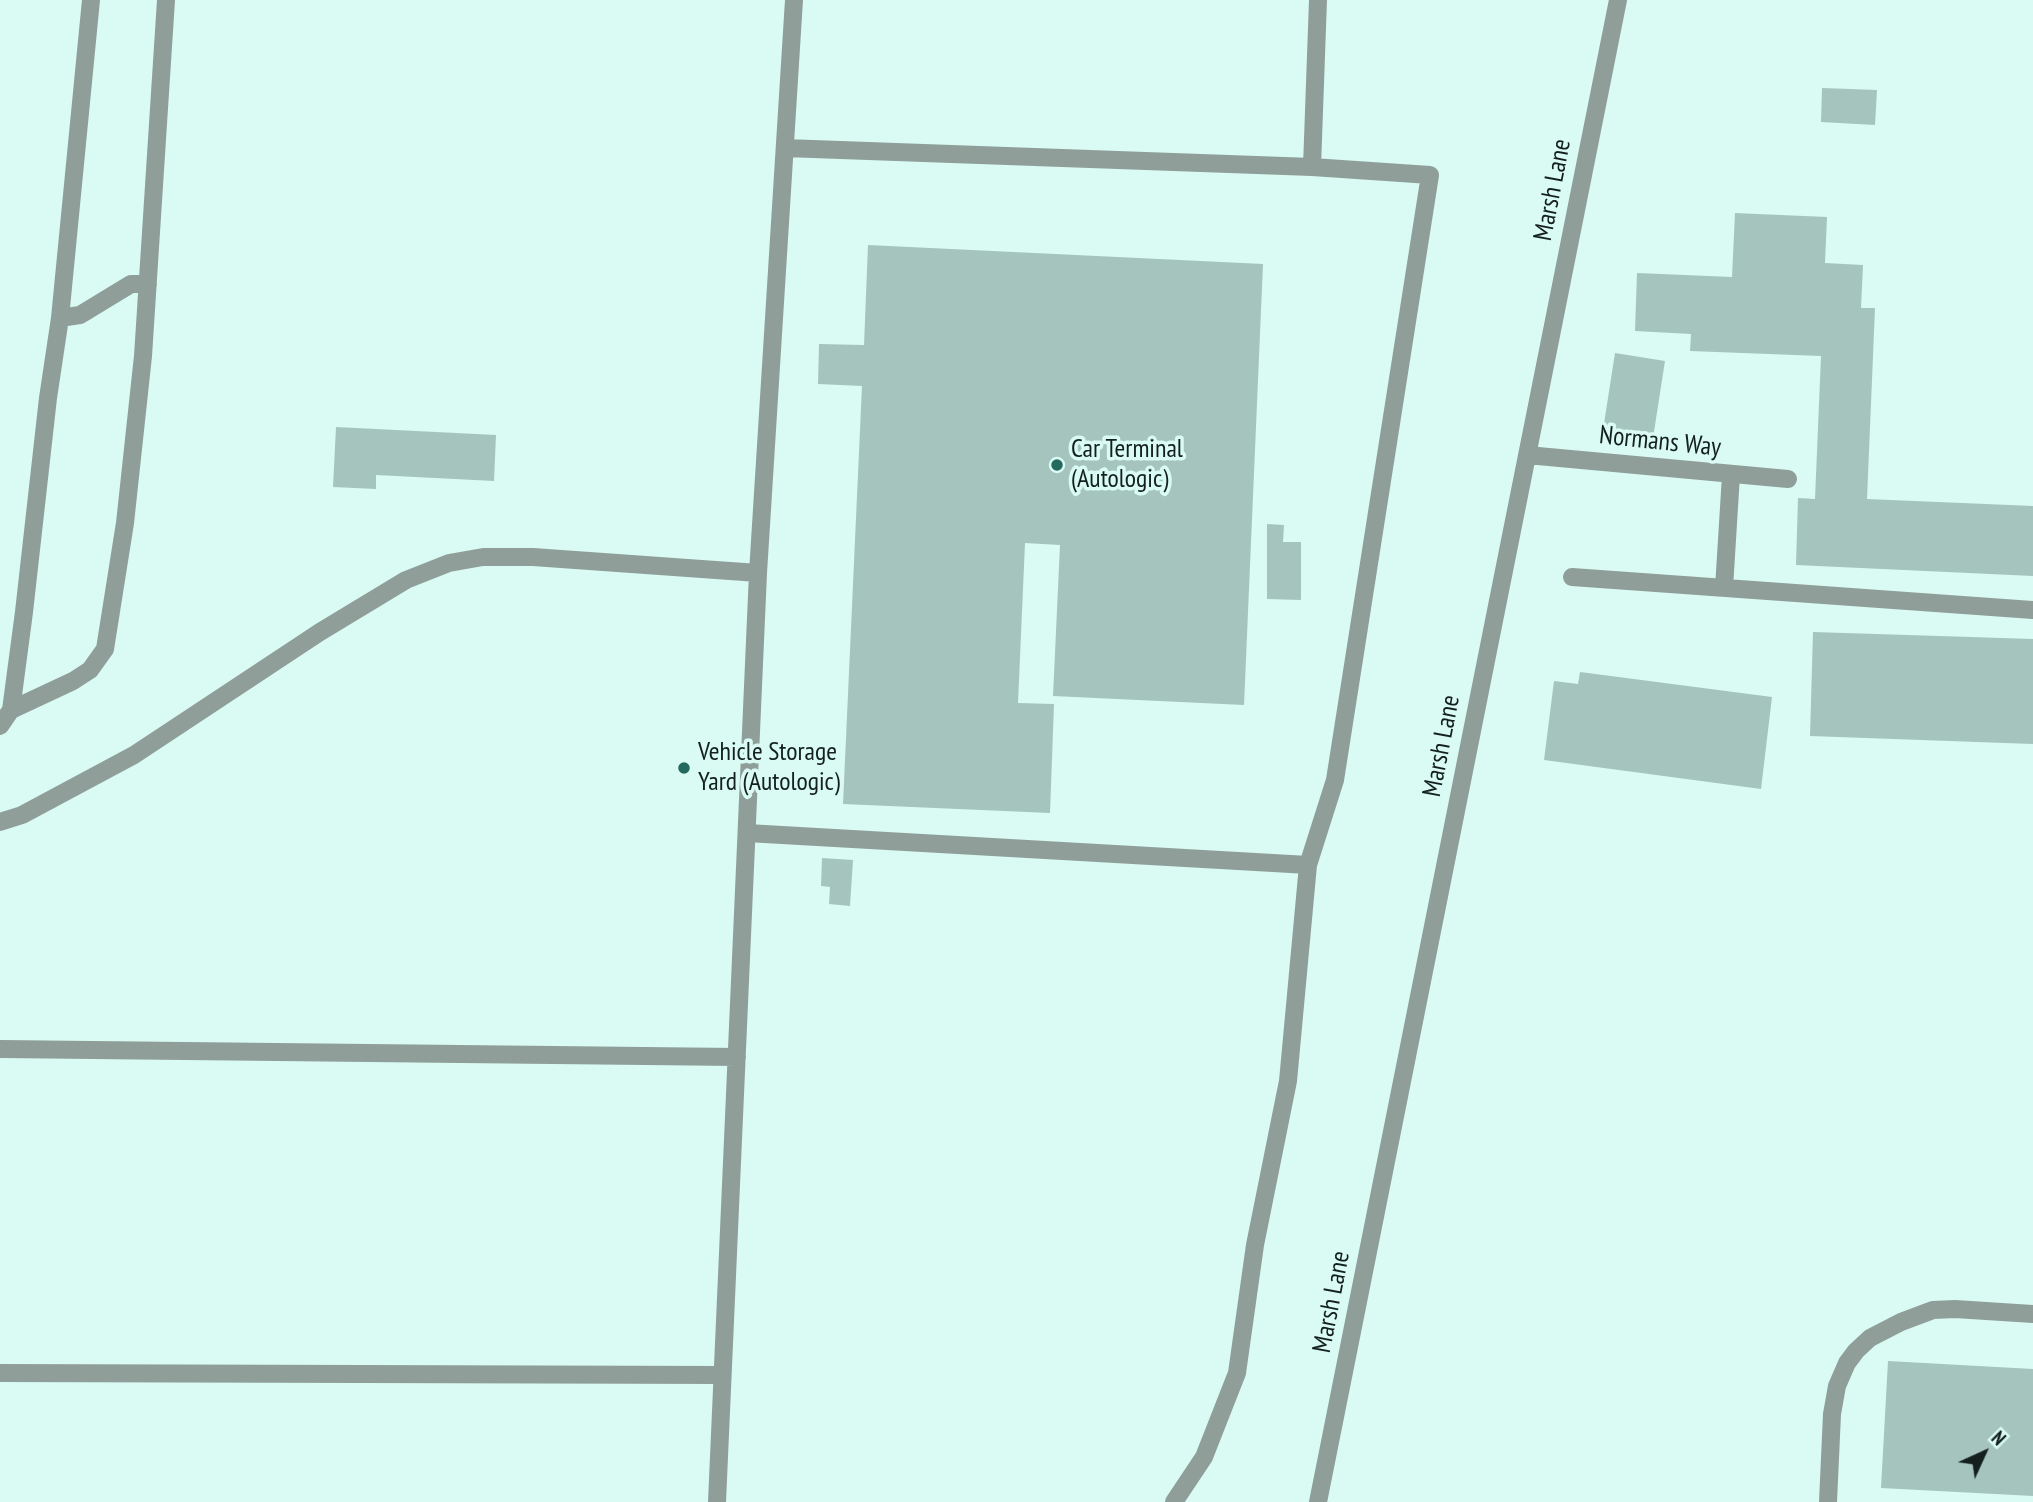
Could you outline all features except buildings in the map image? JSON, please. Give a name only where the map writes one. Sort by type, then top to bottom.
[{"type":"street","points":[[0,726],[11,710],[60,318],[90,0]]},
{"type":"street","points":[[11,710],[74,681],[90,670],[105,649],[125,523],[143,356],[166,0]]},
{"type":"street","points":[[717,1502],[758,573],[794,0]]},
{"type":"street","points":[[1312,167],[1318,0]]},
{"type":"street","name":"Marsh Lane","points":[[1318,1502],[1618,0]]},
{"type":"street","points":[[785,148],[1312,167],[1430,175],[1335,780],[1308,865],[1288,1081],[1255,1245],[1237,1373],[1204,1457],[1174,1502]]},
{"type":"street","points":[[60,318],[80,315],[131,284],[148,284]]},
{"type":"street","name":"Normans Way","points":[[1527,455],[1788,479]]},
{"type":"street","points":[[1724,588],[1731,475]]},
{"type":"street","points":[[0,822],[46,803],[134,755],[320,632],[406,580],[449,563],[483,557],[533,557],[758,573]]},
{"type":"street","points":[[1572,577],[2033,610]]},
{"type":"street","points":[[747,834],[1308,865]]},
{"type":"street","points":[[0,1049],[737,1057]]},
{"type":"street","points":[[1828,1502],[1832,1414],[1837,1386],[1847,1363],[1863,1344],[1885,1328],[1933,1310],[2033,1314]]},
{"type":"street","points":[[0,1373],[722,1375]]},
{"type":"place","name":"Car Terminal (Autologic)","points":[[1057,465]]},
{"type":"place","name":"Vehicle Storage Yard (Autologic)","points":[[684,768]]}]
